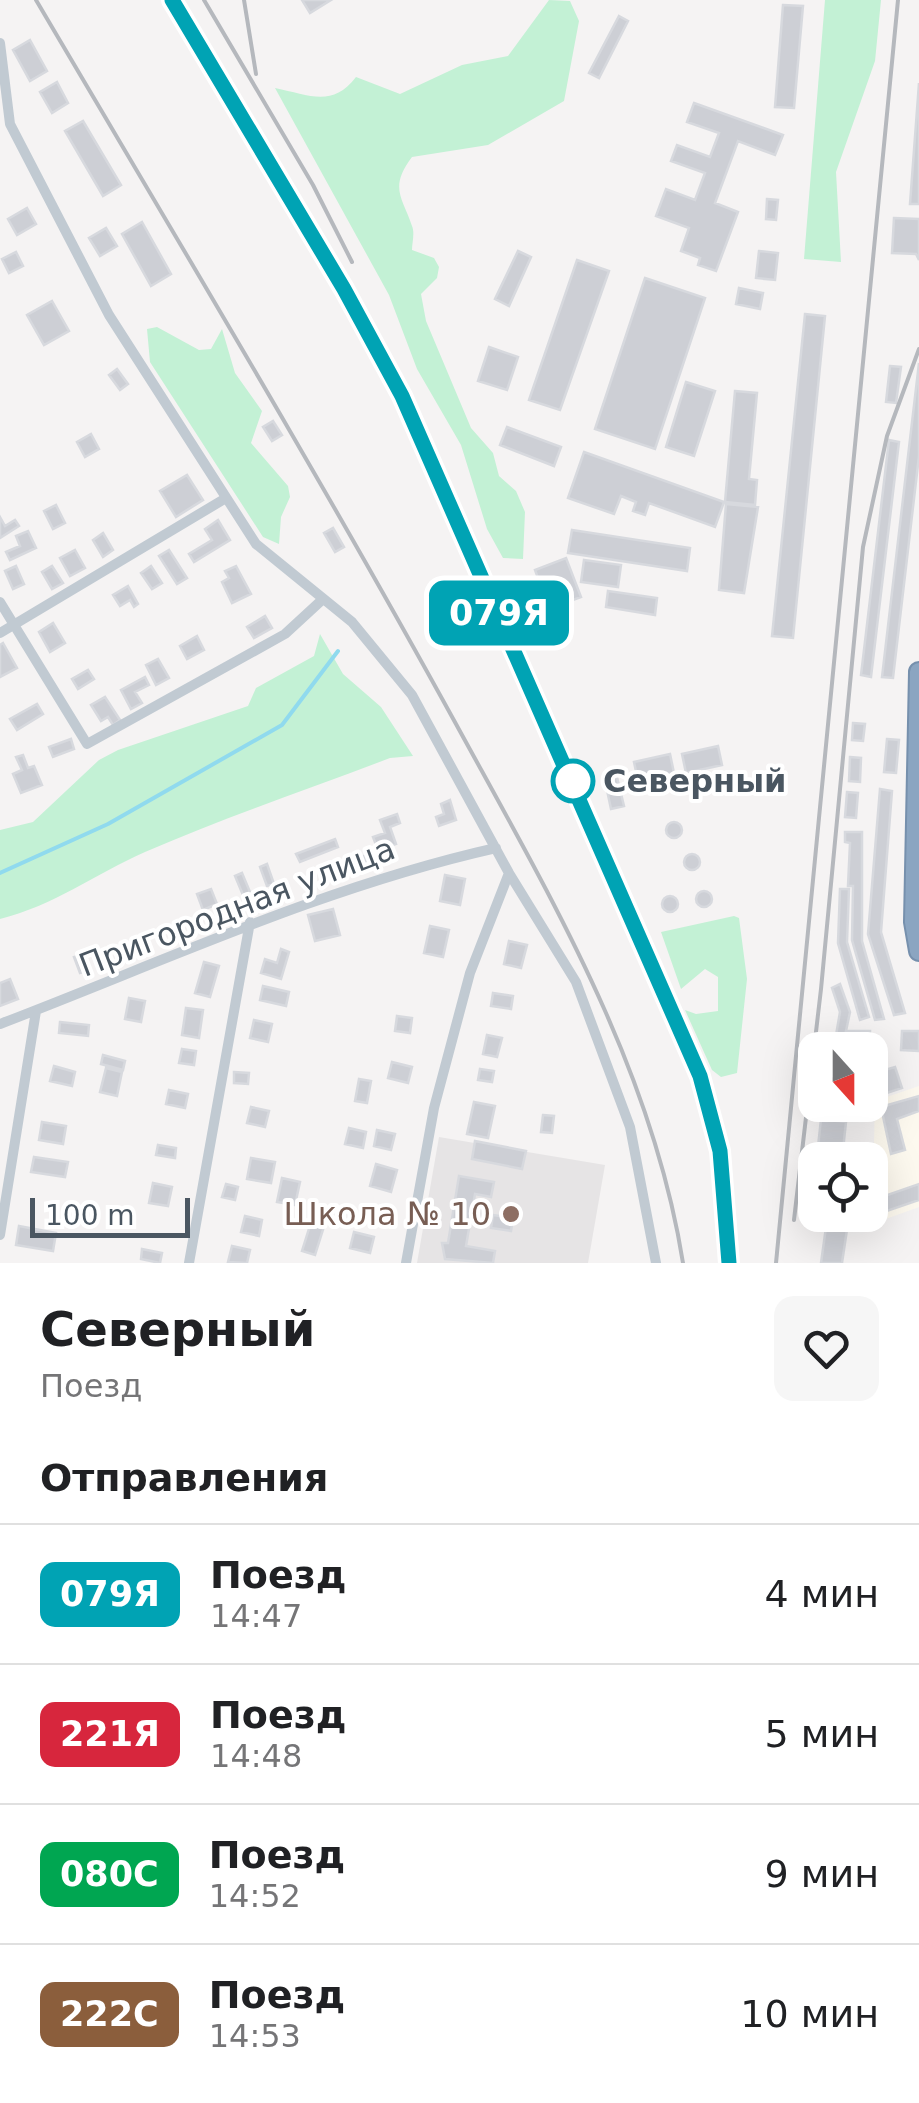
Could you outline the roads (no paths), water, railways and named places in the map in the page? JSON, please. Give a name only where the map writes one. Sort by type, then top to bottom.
[{"type":"highway","points":[[919,672],[914,922],[919,952]]},
{"type":"street","points":[[0,44],[5,127],[110,314],[256,544],[352,622],[412,695],[509,873],[576,982],[630,1127],[656,1263]]},
{"type":"street","points":[[0,634],[226,498]]},
{"type":"street","points":[[0,602],[87,744],[285,634],[322,599]]},
{"type":"street","name":"Пригородная улица","points":[[0,1024],[250,922],[403,870],[496,848]]},
{"type":"street","points":[[406,1263],[434,1108],[470,973],[509,873]]},
{"type":"street","points":[[189,1263],[250,922]]},
{"type":"street","points":[[0,1235],[36,1010]]},
{"type":"waterway","points":[[0,873],[108,824],[282,725],[338,651]]},
{"type":"railway","points":[[36,0],[354,542],[561,918],[593,984],[648,1120],[683,1263]]},
{"type":"railway","points":[[172,0],[345,289],[402,396],[700,1076],[720,1151],[729,1263]]},
{"type":"railway","points":[[204,0],[313,185],[352,262]]},
{"type":"railway","points":[[244,0],[256,74]]},
{"type":"railway","points":[[776,1263],[898,0]]},
{"type":"railway","points":[[794,1220],[821,989],[863,547],[887,436],[919,349]]},
{"type":"train","name":"079Я","points":[[172,0],[371,336],[456,515],[700,1076],[720,1151],[727,1199],[729,1263]]},
{"type":"place","name":"Северный","points":[[573,781]]},
{"type":"place","name":"Школа № 10","points":[[511,1214]]}]
